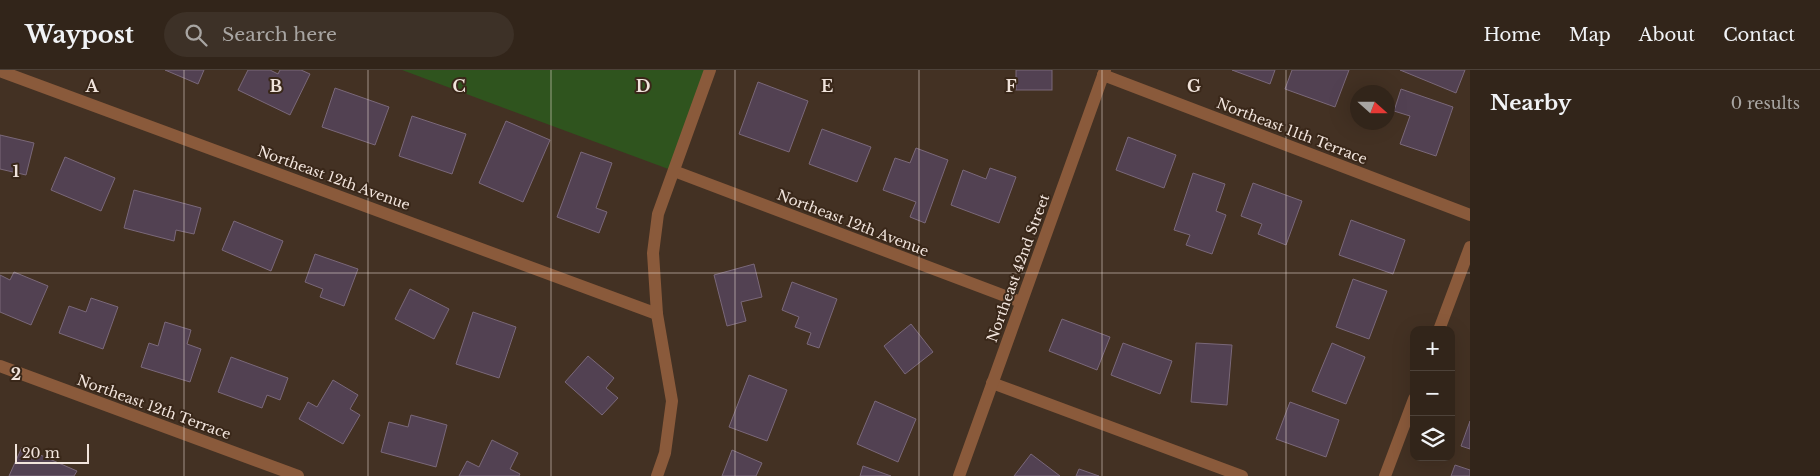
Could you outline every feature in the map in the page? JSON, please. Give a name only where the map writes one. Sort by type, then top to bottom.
[{"type":"street","points":[[657,476],[665,453],[672,401],[657,314],[653,253],[658,214],[710,70]]},
{"type":"street","name":"Northeast 12th Avenue","points":[[0,71],[657,314]]},
{"type":"street","name":"Northeast 11th Terrace","points":[[1104,72],[1470,216]]},
{"type":"street","name":"Northeast 42nd Street","points":[[959,476],[1104,72]]},
{"type":"street","name":"Northeast 12th Avenue","points":[[674,171],[1022,302]]},
{"type":"street","points":[[1440,326],[1470,247]]},
{"type":"street","name":"Northeast 12th Terrace","points":[[0,366],[298,476]]},
{"type":"street","points":[[992,383],[1242,476]]},
{"type":"street","points":[[1385,476],[1410,410]]},
{"type":"green space","points":[[402,70],[706,70],[671,170]]},
{"type":"building","points":[[165,70],[204,70],[198,84]]},
{"type":"building","points":[[248,70],[270,70],[278,74],[280,70],[301,70],[310,74],[290,115],[238,90]]},
{"type":"building","points":[[1016,70],[1052,70],[1052,90],[1016,90]]},
{"type":"building","points":[[1232,70],[1275,70],[1270,84]]},
{"type":"building","points":[[1292,70],[1349,70],[1335,107],[1285,89]]},
{"type":"building","points":[[1400,70],[1465,70],[1456,93]]},
{"type":"building","points":[[758,82],[808,101],[789,152],[739,134]]},
{"type":"building","points":[[335,88],[389,107],[375,145],[322,127]]},
{"type":"building","points":[[1401,89],[1453,107],[1436,156],[1400,144],[1410,116],[1395,111]]},
{"type":"building","points":[[412,116],[466,134],[452,174],[399,156]]},
{"type":"building","points":[[506,121],[550,140],[523,202],[479,183]]},
{"type":"building","points":[[822,129],[871,147],[857,182],[809,164]]},
{"type":"building","points":[[0,135],[34,143],[26,175],[0,169]]},
{"type":"building","points":[[1128,137],[1176,155],[1164,188],[1116,170]]},
{"type":"building","points":[[916,148],[948,160],[925,223],[910,217],[916,202],[883,190],[895,158],[910,163]]},
{"type":"building","points":[[581,152],[612,163],[596,208],[607,212],[599,233],[557,217]]},
{"type":"building","points":[[65,157],[115,178],[101,211],[51,190]]},
{"type":"building","points":[[990,168],[1016,177],[999,223],[951,205],[963,170],[986,179]]},
{"type":"building","points":[[1193,173],[1225,184],[1216,211],[1226,215],[1212,254],[1186,245],[1190,235],[1174,230]]},
{"type":"building","points":[[1253,183],[1302,201],[1286,245],[1258,234],[1262,224],[1241,216]]},
{"type":"building","points":[[134,190],[201,208],[194,234],[176,230],[174,241],[124,228]]},
{"type":"building","points":[[1351,220],[1405,240],[1393,274],[1339,255]]},
{"type":"building","points":[[234,221],[283,241],[271,271],[222,250]]},
{"type":"building","points":[[315,254],[358,269],[344,306],[320,297],[323,289],[305,282]]},
{"type":"building","points":[[754,264],[762,297],[741,302],[746,321],[727,326],[714,275]]},
{"type":"building","points":[[14,272],[48,286],[31,325],[0,312],[0,275],[10,280]]},
{"type":"building","points":[[1353,279],[1387,291],[1369,339],[1336,327]]},
{"type":"building","points":[[792,282],[837,299],[819,348],[807,344],[811,333],[795,327],[799,317],[782,310]]},
{"type":"building","points":[[410,289],[449,309],[434,339],[395,319]]},
{"type":"building","points":[[91,298],[118,307],[103,349],[59,333],[69,306],[86,312]]},
{"type":"building","points":[[473,312],[516,327],[499,378],[456,364]]},
{"type":"building","points":[[1062,319],[1110,337],[1097,370],[1049,351]]},
{"type":"building","points":[[165,322],[191,330],[187,344],[201,349],[190,382],[141,367],[149,343],[158,346]]},
{"type":"building","points":[[911,324],[933,352],[905,374],[884,346]]},
{"type":"building","points":[[1123,343],[1172,361],[1160,394],[1111,375]]},
{"type":"building","points":[[1196,343],[1232,345],[1227,405],[1191,402]]},
{"type":"building","points":[[1332,343],[1365,357],[1346,404],[1312,391]]},
{"type":"building","points":[[588,356],[614,378],[606,388],[618,398],[602,415],[565,382]]},
{"type":"building","points":[[231,357],[288,378],[280,400],[267,395],[262,408],[218,392]]},
{"type":"building","points":[[749,375],[787,390],[767,441],[729,427]]},
{"type":"building","points":[[333,380],[358,395],[350,409],[360,415],[343,444],[299,419],[308,402],[317,407]]},
{"type":"building","points":[[875,401],[916,419],[898,462],[857,444]]},
{"type":"building","points":[[1290,402],[1339,420],[1326,457],[1276,439]]},
{"type":"building","points":[[411,415],[447,425],[436,467],[381,452],[389,422],[408,427]]},
{"type":"building","points":[[1470,421],[1470,449],[1461,446]]},
{"type":"building","points":[[492,440],[518,453],[510,469],[520,474],[519,476],[459,476],[467,461],[479,467]]},
{"type":"building","points":[[22,447],[77,471],[74,476],[9,476]]},
{"type":"building","points":[[732,450],[762,463],[756,476],[722,476]]},
{"type":"building","points":[[1031,454],[1060,476],[1014,476]]},
{"type":"building","points":[[1455,465],[1470,470],[1470,476],[1451,476]]},
{"type":"building","points":[[863,466],[891,476],[860,476]]},
{"type":"building","points":[[1079,469],[1099,476],[1076,476]]}]
